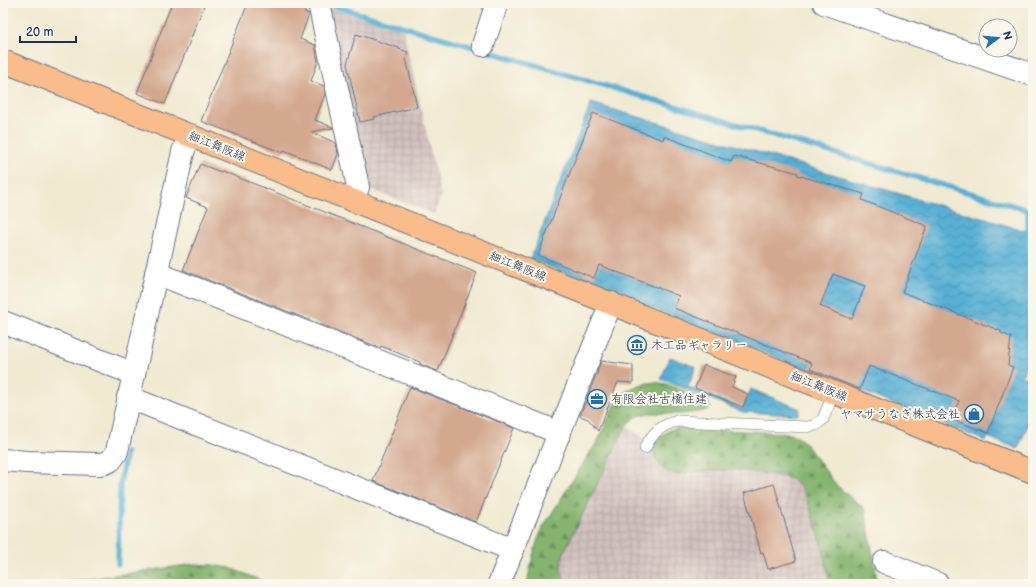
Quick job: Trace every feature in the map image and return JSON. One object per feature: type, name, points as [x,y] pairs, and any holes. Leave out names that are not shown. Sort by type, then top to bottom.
[{"type":"main road","name":"細江舞阪線","points":[[3,61],[1033,472]]},
{"type":"street","points":[[319,3],[358,187],[353,200]]},
{"type":"street","points":[[483,46],[497,3]]},
{"type":"street","points":[[824,3],[1033,75]]},
{"type":"street","points":[[3,460],[91,464],[107,463],[113,459],[117,452],[183,152],[190,135]]},
{"type":"street","points":[[156,273],[560,432]]},
{"type":"street","points":[[499,584],[611,303]]},
{"type":"street","points":[[3,322],[134,374]]},
{"type":"street","points":[[128,397],[513,550]]},
{"type":"street","points":[[884,562],[938,584]]},
{"type":"lane","points":[[645,448],[650,438],[657,430],[667,424],[677,421],[807,427],[816,425],[823,419],[834,392]]},
{"type":"shaded area","points":[[328,8],[403,29],[441,196],[434,214],[367,188]]},
{"type":"shaded area","points":[[626,426],[654,445],[655,458],[676,474],[706,470],[728,470],[747,471],[791,479],[800,486],[806,496],[821,542],[830,584],[566,584],[562,578],[561,565],[563,554]]},
{"type":"green space","points":[[655,382],[666,384],[705,400],[709,403],[710,407],[708,410],[688,413],[643,414],[632,420],[626,426],[563,554],[561,569],[566,584],[527,584],[531,562],[543,527],[598,440],[617,401],[622,394],[630,389]]},
{"type":"green space","points":[[678,428],[787,433],[797,436],[805,443],[837,486],[865,509],[878,584],[830,584],[821,542],[806,496],[800,486],[791,479],[747,471],[728,470],[676,474],[664,470],[655,458],[654,445],[662,435],[670,430]]},
{"type":"green space","points":[[194,564],[230,568],[270,584],[53,584]]},
{"type":"water","points":[[591,103],[1026,231],[1026,365],[1022,376],[1033,380],[1033,412],[1018,449],[988,437],[986,441],[530,259]]},
{"type":"water","points":[[670,357],[696,367],[688,387],[743,409],[751,389],[800,409],[798,415],[742,412],[661,379]]},
{"type":"building","points":[[172,3],[205,3],[165,104],[137,93]]},
{"type":"building","points":[[248,3],[307,3],[304,12],[309,15],[300,39],[315,45],[318,61],[311,81],[324,86],[325,94],[315,120],[333,128],[311,132],[336,143],[338,154],[332,170],[284,150],[283,153],[201,121]]},
{"type":"building","points":[[356,34],[408,52],[406,58],[417,107],[374,117],[375,119],[360,122],[347,64]]},
{"type":"building","points":[[593,113],[663,140],[664,136],[731,162],[734,156],[798,173],[797,175],[864,194],[862,200],[927,226],[902,292],[1001,331],[1001,333],[1011,337],[1008,365],[1013,367],[988,433],[951,419],[959,401],[869,366],[860,389],[810,369],[812,363],[674,308],[679,296],[599,265],[594,278],[538,255]],"holes":[[[833,274],[865,286],[852,319],[820,306]]]},
{"type":"building","points":[[200,164],[221,172],[222,171],[477,273],[438,371],[381,346],[380,348],[183,270],[208,207],[186,198]]},
{"type":"building","points":[[601,361],[633,365],[633,383],[618,382],[598,431],[588,419],[580,416],[597,375]]},
{"type":"building","points":[[704,365],[736,377],[732,387],[748,394],[743,407],[695,388]]},
{"type":"building","points":[[410,387],[514,428],[476,522],[373,481]]},
{"type":"building","points":[[774,484],[796,561],[768,569],[763,552],[761,553],[744,493]]},
{"type":"waterway","points":[[327,3],[1028,210],[1029,363],[1033,364]]},
{"type":"waterway","points":[[118,564],[120,483],[126,453]]},
{"type":"place","name":"木工品ギャラリー","points":[[637,345]]},
{"type":"place","name":"有限会社古橋住建","points":[[597,399]]},
{"type":"place","name":"ヤマサうなぎ株式会社","points":[[974,414]]}]
